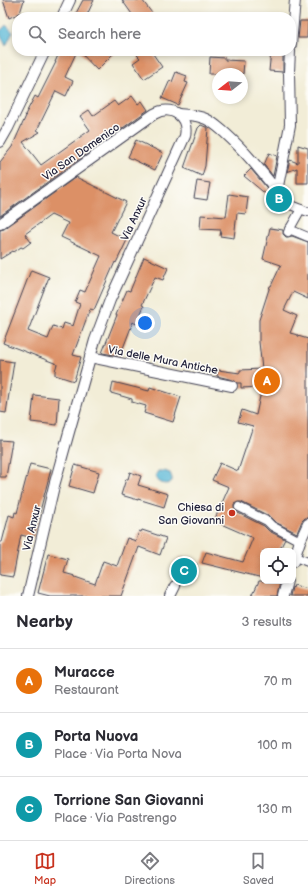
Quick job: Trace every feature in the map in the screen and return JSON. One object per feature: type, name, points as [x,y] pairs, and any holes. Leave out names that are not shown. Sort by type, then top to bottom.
[{"type":"street","points":[[64,12],[70,0]]},
{"type":"street","points":[[294,12],[295,0]]},
{"type":"street","points":[[0,142],[43,56]]},
{"type":"street","points":[[283,200],[290,125],[290,56]]},
{"type":"street","name":"Via San Domenico","points":[[0,224],[154,114],[166,110],[178,114]]},
{"type":"street","points":[[178,114],[204,118],[215,124],[231,138],[252,161],[283,200],[304,211],[288,231],[308,237]]},
{"type":"street","name":"Via Anxur","points":[[28,596],[56,478],[101,323],[110,300],[185,136],[185,125],[178,114]]},
{"type":"street","name":"Via delle Mura Antiche","points":[[90,357],[232,386]]},
{"type":"street","points":[[239,507],[267,521],[272,526],[300,541]]},
{"type":"street","points":[[296,553],[308,524]]},
{"type":"street","points":[[296,559],[308,562]]},
{"type":"street","points":[[282,596],[286,584]]},
{"type":"street","points":[[170,596],[175,586]]},
{"type":"water","points":[[6,25],[12,31],[6,46],[0,34],[0,31]]},
{"type":"water","points":[[158,471],[170,473],[172,481],[167,484],[160,482],[155,476]]},
{"type":"building","points":[[3,0],[24,0],[20,12],[12,12],[12,17],[9,18]]},
{"type":"building","points":[[83,0],[94,0],[88,12],[77,12]]},
{"type":"building","points":[[122,0],[142,0],[151,12],[130,12]]},
{"type":"building","points":[[300,21],[308,21],[307,38],[298,38]]},
{"type":"building","points":[[58,56],[75,56],[65,77],[73,81],[66,96],[56,91],[37,130],[40,132],[23,142],[41,165],[90,130],[80,116],[89,110],[93,116],[114,101],[118,106],[132,96],[138,104],[142,101],[148,110],[0,216],[0,162],[12,147],[26,116],[25,115],[35,96],[38,98]]},
{"type":"building","points":[[84,56],[111,56],[97,70]]},
{"type":"building","points":[[138,56],[154,56],[162,67],[144,79],[133,63],[140,58]]},
{"type":"building","points":[[270,56],[283,56],[283,72],[269,71]]},
{"type":"building","points":[[210,57],[225,58],[225,60],[244,61],[243,68],[212,68],[212,74],[209,74]]},
{"type":"building","points":[[176,72],[187,76],[185,82],[188,83],[178,105],[162,98],[170,80],[172,82]]},
{"type":"building","points":[[201,125],[208,128],[205,166],[202,176],[184,168],[198,128]]},
{"type":"building","points":[[136,140],[163,153],[155,170],[128,157]]},
{"type":"building","points":[[298,145],[308,148],[308,183],[297,183],[297,168],[287,172],[290,160],[298,163]]},
{"type":"building","points":[[269,153],[277,156],[273,176],[264,165]]},
{"type":"building","points":[[251,169],[271,193],[268,196],[244,176]]},
{"type":"building","points":[[76,177],[126,202],[111,232],[127,240],[116,263],[115,262],[94,310],[90,309],[73,355],[81,357],[74,381],[55,375],[57,364],[3,343],[31,270],[49,277],[28,331],[48,339],[53,326],[62,329],[64,323],[73,326],[80,304],[75,302],[80,290],[85,292],[101,256],[61,237],[68,223],[51,215],[25,234],[31,242],[23,248],[21,247],[0,259],[0,230],[4,229]]},
{"type":"building","points":[[197,181],[210,183],[207,200],[194,198]]},
{"type":"building","points":[[229,194],[248,197],[246,214],[237,213],[234,238],[220,236],[221,230],[200,229],[201,215],[226,217]]},
{"type":"building","points":[[270,228],[283,230],[283,234],[286,237],[292,236],[308,242],[308,299],[293,292],[284,310],[297,316],[290,333],[308,339],[308,518],[305,518],[302,521],[297,533],[275,522],[269,516],[241,502],[234,504],[236,512],[264,526],[269,531],[285,539],[280,548],[260,548],[260,577],[202,563],[206,552],[243,562],[253,538],[214,521],[229,487],[212,480],[220,463],[238,471],[253,426],[238,422],[242,410],[256,415],[262,387],[241,388],[241,383],[217,376],[218,370],[240,373],[240,370],[262,369],[259,342],[259,320],[270,286],[281,265],[263,259]]},
{"type":"building","points":[[144,257],[168,268],[163,280],[155,277],[142,305],[144,306],[136,324],[133,322],[120,356],[102,353],[116,315],[127,290],[130,291]]},
{"type":"building","points":[[0,360],[14,362],[6,413],[0,412]]},
{"type":"building","points":[[113,382],[149,391],[150,387],[181,397],[173,422],[144,413],[146,406],[132,402],[132,399],[111,393]]},
{"type":"building","points":[[34,395],[59,398],[57,425],[31,422]]},
{"type":"building","points":[[0,440],[12,441],[6,477],[0,477]]},
{"type":"building","points":[[30,464],[51,469],[33,538],[21,535],[13,577],[0,575],[0,542],[2,542],[9,515],[14,517],[15,512],[17,513]]},
{"type":"building","points":[[75,465],[99,472],[93,493],[69,486]]},
{"type":"building","points":[[130,472],[141,476],[138,485],[168,494],[164,507],[121,495]]},
{"type":"building","points":[[142,530],[166,538],[160,555],[139,547],[121,596],[50,596],[38,593],[48,554],[68,559],[64,573],[95,584],[103,561],[117,566],[127,538],[136,541],[139,531],[141,532]]},
{"type":"building","points":[[180,557],[197,564],[189,582],[172,574]]},
{"type":"building","points":[[259,581],[260,584],[280,584],[277,596],[252,596]]},
{"type":"building","points":[[294,585],[308,589],[308,596],[290,596]]},
{"type":"place","name":"Porta Nuova","points":[[279,199]]},
{"type":"place","name":"Muracce","points":[[267,381]]},
{"type":"place","name":"Chiesa di San Giovanni","points":[[232,513]]},
{"type":"place","name":"Torrione San Giovanni","points":[[184,571]]}]
